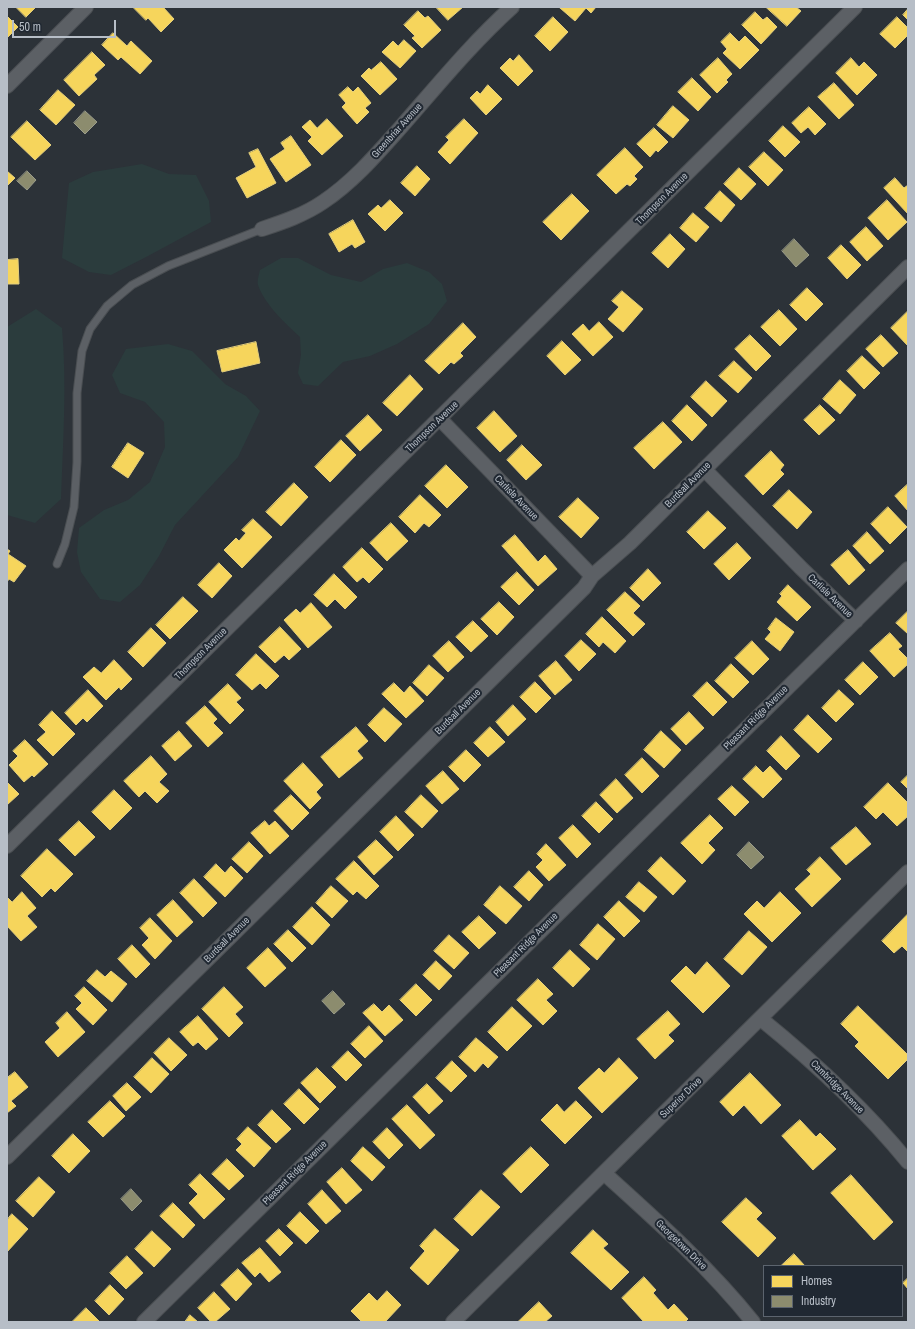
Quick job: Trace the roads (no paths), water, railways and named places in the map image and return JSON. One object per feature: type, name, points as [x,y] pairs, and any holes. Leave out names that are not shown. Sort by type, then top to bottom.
[{"type":"street","points":[[7,86],[86,7]]},
{"type":"street","name":"Greenbriar Avenue","points":[[262,229],[295,218],[323,202],[351,180],[372,159],[476,42],[512,7]]},
{"type":"street","name":"Thompson Avenue","points":[[7,846],[856,7]]},
{"type":"street","name":"Burdsall Avenue","points":[[7,1157],[584,588],[592,576],[630,544],[908,267]]},
{"type":"street","name":"Carlisle Avenue","points":[[440,419],[592,576]]},
{"type":"street","name":"Carlisle Avenue","points":[[704,469],[801,568],[856,621]]},
{"type":"street","name":"Pleasant Ridge Avenue","points":[[144,1322],[908,569]]},
{"type":"street","name":"Superior Drive","points":[[452,1322],[761,1019],[785,993],[908,872]]},
{"type":"street","name":"Cambridge Avenue","points":[[761,1019],[793,1045],[835,1083],[896,1147],[908,1162]]},
{"type":"street","name":"Georgetown Drive","points":[[604,1173],[674,1237],[753,1322]]},
{"type":"lane","points":[[57,564],[65,544],[74,507],[77,462],[77,394],[82,351],[90,329],[107,306],[132,285],[168,266],[262,229]]}]
